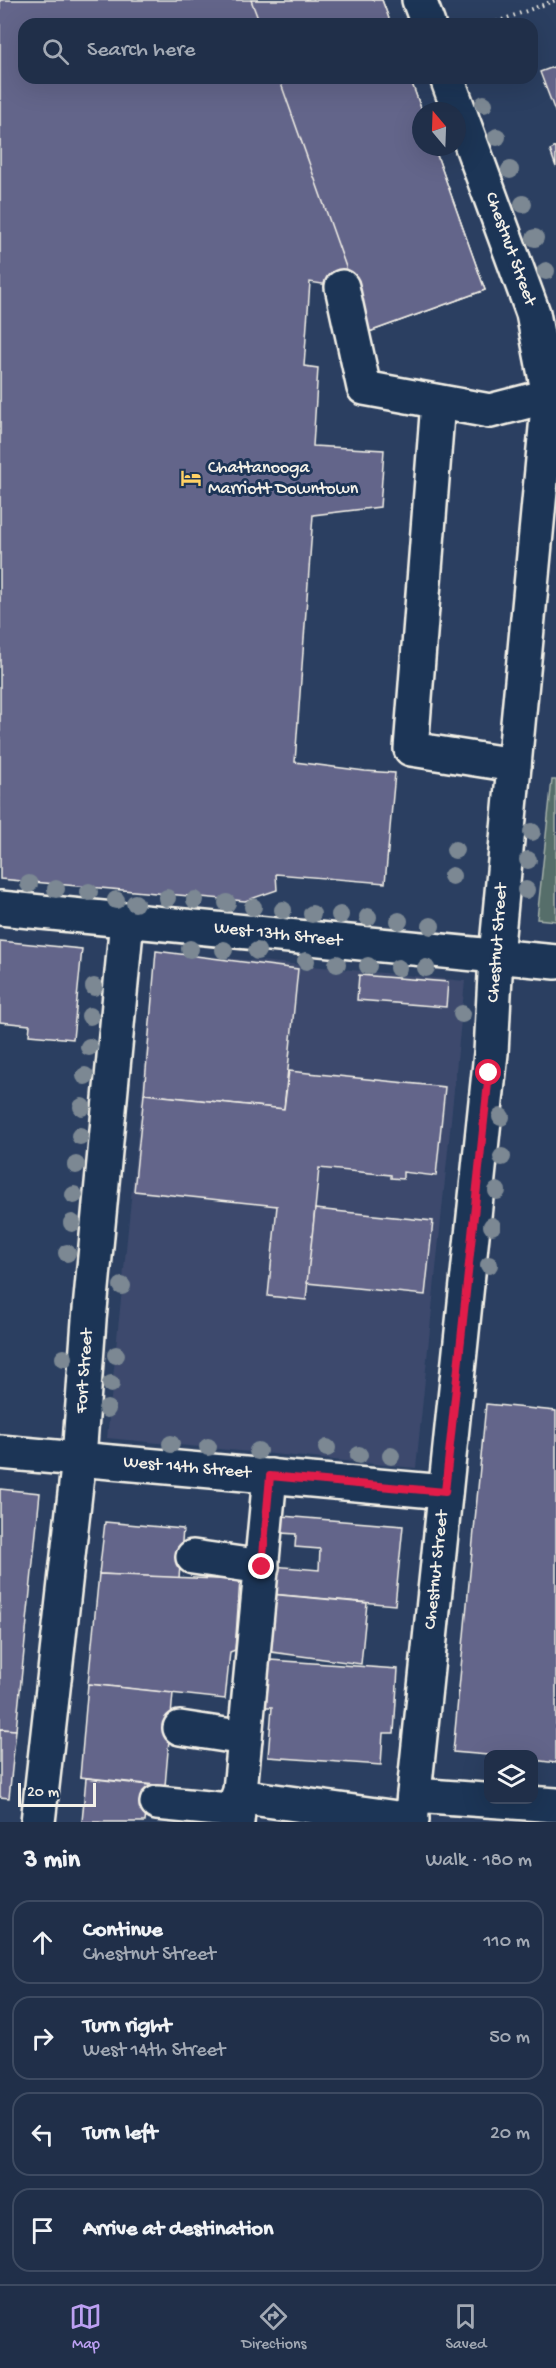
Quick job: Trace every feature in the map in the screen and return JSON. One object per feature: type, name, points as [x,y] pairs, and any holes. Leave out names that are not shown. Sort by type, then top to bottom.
[{"type":"street","points":[[419,0],[426,18]]},
{"type":"street","name":"Chestnut Street","points":[[412,1812],[491,1053],[496,956],[553,395],[533,313],[449,84]]},
{"type":"street","points":[[342,287],[364,388],[490,411],[553,395]]},
{"type":"street","points":[[438,402],[411,749],[514,765]]},
{"type":"street","name":"West 13th Street","points":[[0,908],[556,962]]},
{"type":"street","name":"Fort Street","points":[[39,1822],[79,1458],[89,1320],[127,920]]},
{"type":"street","name":"West 14th Street","points":[[0,1452],[445,1492]]},
{"type":"street","points":[[238,1810],[270,1476]]},
{"type":"street","points":[[193,1557],[262,1567]]},
{"type":"street","points":[[180,1728],[245,1738]]},
{"type":"street","points":[[157,1803],[238,1810],[412,1812],[556,1805]]},
{"type":"path","points":[[507,18],[556,0]]},
{"type":"shaded area","points":[[156,951],[465,981],[416,1468],[107,1438]]},
{"type":"green space","points":[[552,780],[556,780],[556,921],[537,919]]},
{"type":"building","name":"Chattanooga Marriott Downtown","points":[[0,0],[382,0],[389,18],[18,18],[18,84],[412,84],[419,102],[412,102],[412,156],[437,156],[485,290],[369,332],[354,289],[310,282],[304,366],[318,368],[313,446],[384,450],[380,507],[313,515],[295,762],[395,773],[385,883],[276,874],[277,890],[245,901],[0,879]]},
{"type":"building","points":[[251,0],[382,0],[389,18],[258,18]]},
{"type":"building","points":[[556,66],[556,114],[540,72]]},
{"type":"building","points":[[281,84],[412,84],[419,102],[412,102],[412,156],[437,156],[485,290],[369,332]]},
{"type":"building","points":[[556,147],[556,167],[550,150]]},
{"type":"building","points":[[0,941],[82,949],[73,1039],[29,1035],[30,1025],[0,1022]]},
{"type":"building","points":[[156,951],[298,969],[284,1109],[144,1094]]},
{"type":"building","points":[[359,975],[448,982],[446,1007],[357,1000]]},
{"type":"building","points":[[289,1071],[445,1087],[436,1176],[403,1172],[403,1179],[391,1178],[391,1175],[319,1168],[306,1300],[268,1296],[277,1206],[134,1191],[144,1094],[284,1109]]},
{"type":"building","points":[[315,1209],[433,1221],[425,1295],[307,1283]]},
{"type":"building","points":[[486,1404],[556,1411],[556,1763],[538,1761],[538,1750],[484,1750],[484,1755],[453,1752]]},
{"type":"building","points":[[0,1489],[40,1493],[16,1730],[0,1729]]},
{"type":"building","points":[[282,1516],[403,1526],[395,1605],[271,1594],[273,1566],[319,1570],[320,1549],[295,1547],[296,1534],[281,1533]]},
{"type":"building","points":[[105,1522],[183,1529],[179,1578],[99,1574]]},
{"type":"building","points":[[99,1574],[240,1580],[235,1650],[230,1652],[225,1699],[88,1684]]},
{"type":"building","points":[[269,1594],[367,1603],[361,1664],[264,1651]]},
{"type":"building","points":[[270,1660],[398,1669],[394,1733],[383,1733],[381,1765],[268,1757],[272,1707],[266,1707]]},
{"type":"building","points":[[88,1684],[173,1693],[165,1786],[80,1777]]},
{"type":"building","points":[[0,1729],[16,1730],[9,1798],[0,1797]]},
{"type":"building","points":[[86,1778],[149,1785],[145,1822],[82,1822]]},
{"type":"place","name":"Chattanooga Marriott Downtown","points":[[191,478]]},
{"type":"route","points":[[262,1567],[270,1476],[445,1492],[489,1073]]}]
